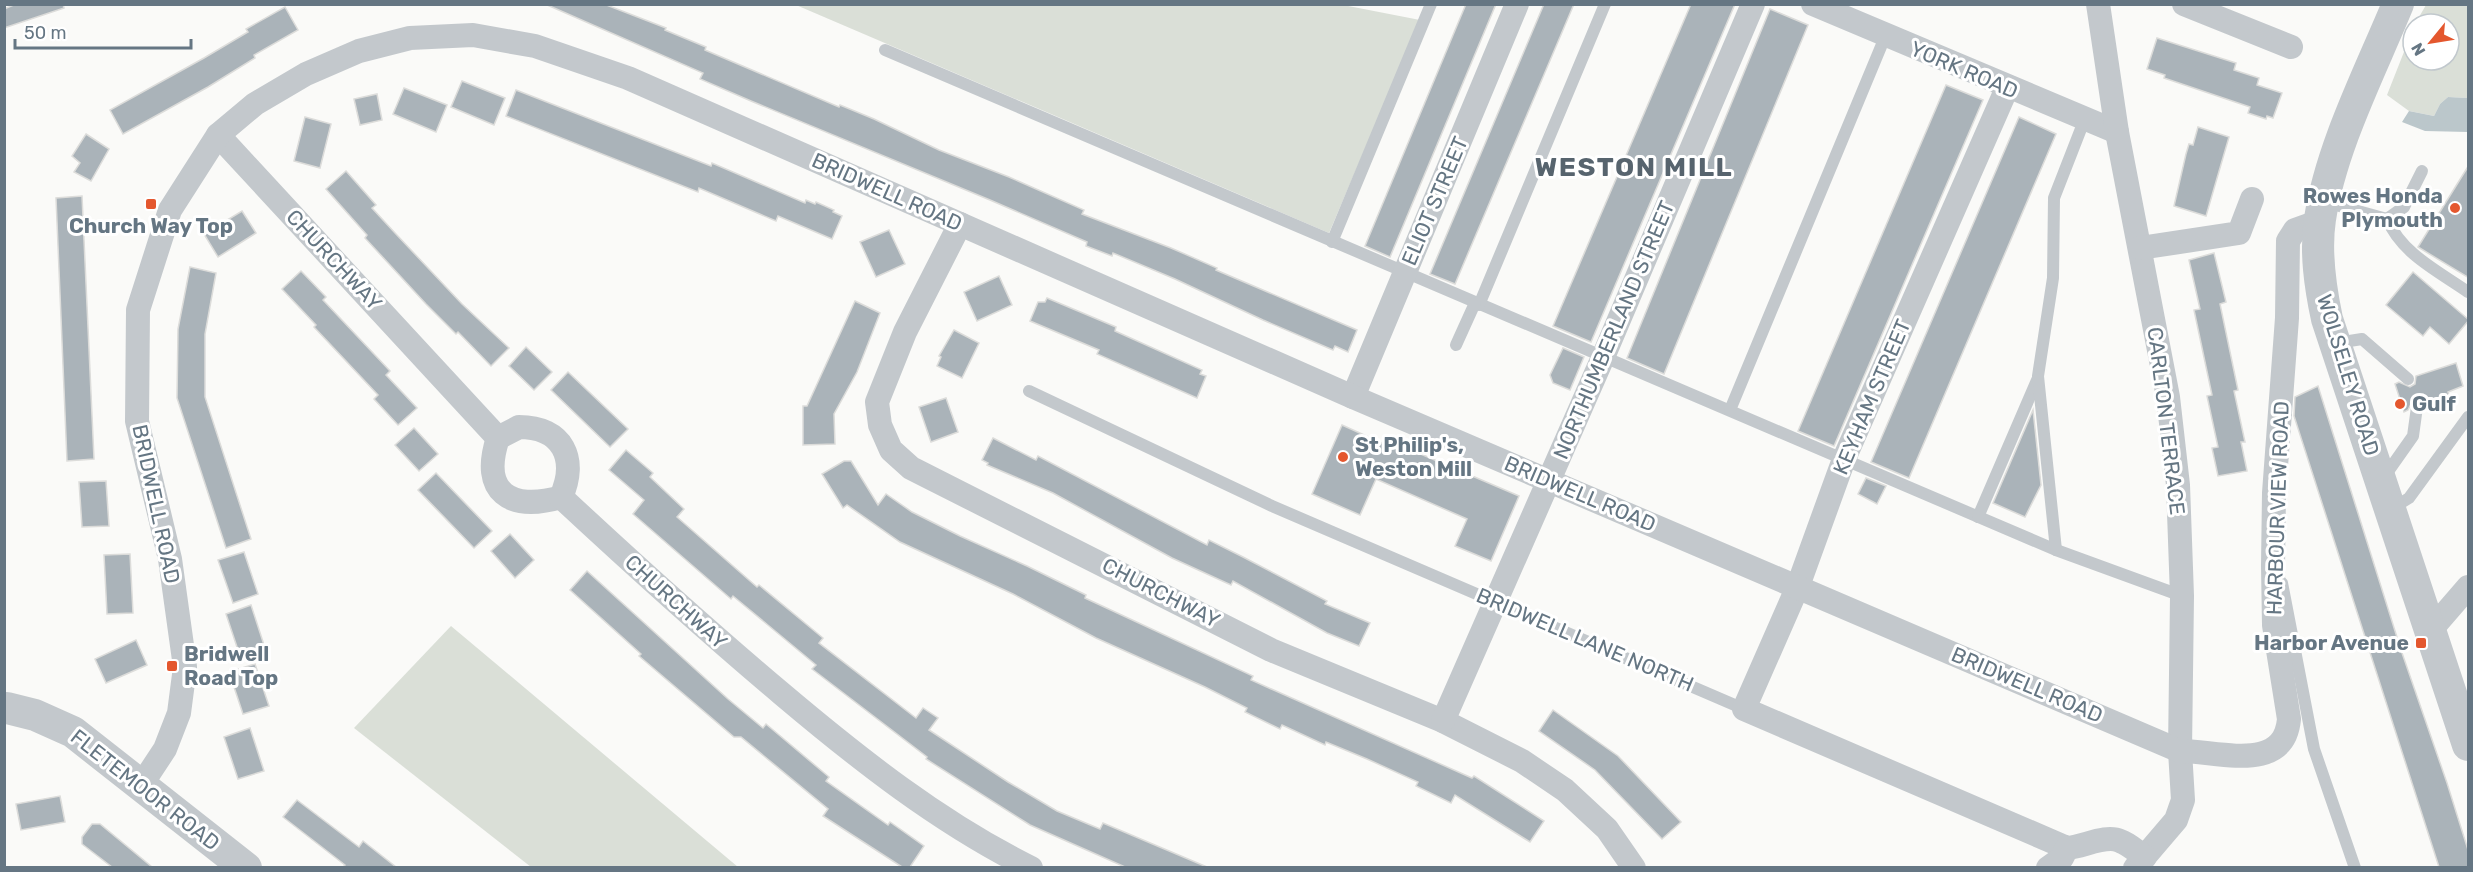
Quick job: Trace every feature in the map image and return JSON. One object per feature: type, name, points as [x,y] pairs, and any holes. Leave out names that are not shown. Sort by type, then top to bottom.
[{"type":"street","name":"ELIOT STREET","points":[[1353,397],[1516,4]]},
{"type":"street","name":"NORTHUMBERLAND STREET","points":[[1443,721],[1604,356],[1753,4]]},
{"type":"street","name":"YORK ROAD","points":[[1813,4],[2084,121],[2117,132]]},
{"type":"street","name":"CARLTON TERRACE","points":[[2098,4],[2117,132],[2168,397],[2178,485],[2182,596],[2180,751],[2183,800],[2176,820],[2140,862]]},
{"type":"street","points":[[2184,4],[2291,47]]},
{"type":"street","name":"WOLSELEY ROAD","points":[[2398,4],[2347,128],[2322,211],[2320,288],[2430,632],[2468,739]]},
{"type":"street","name":"BRIDWELL ROAD","points":[[142,784],[165,748],[179,713],[185,667],[170,559],[137,421],[138,310],[170,210],[218,135],[255,104],[306,74],[359,51],[410,38],[473,35],[535,46],[628,78],[1353,397],[2180,751]]},
{"type":"street","name":"KEYHAM STREET","points":[[1744,709],[1798,586],[1844,459],[2007,88]]},
{"type":"street","name":"CHURCHWAY","points":[[218,135],[498,438]]},
{"type":"street","points":[[2140,248],[2239,232],[2252,199]]},
{"type":"street","name":"HARBOUR VIEW ROAD","points":[[2180,751],[2255,756],[2268,754],[2287,734],[2289,719],[2274,625],[2273,566],[2274,493],[2287,318],[2288,241],[2295,230],[2322,211]]},
{"type":"street","name":"CHURCHWAY","points":[[960,224],[905,332],[877,402],[880,425],[891,450],[911,468],[1271,650],[1443,721],[1522,761],[1565,790],[1607,829],[1634,867]]},
{"type":"street","points":[[519,427],[537,427],[555,436],[565,454],[568,480],[561,497],[540,503],[516,502],[500,490],[492,472],[493,453],[498,438],[519,427]]},
{"type":"street","name":"CHURCHWAY","points":[[561,497],[704,629],[840,743],[930,808],[1031,867]]},
{"type":"street","points":[[2430,632],[2469,587]]},
{"type":"street","name":"FLETEMOOR ROAD","points":[[5,707],[34,714],[73,732],[246,867]]},
{"type":"street","name":"BRIDWELL LANE NORTH","points":[[1744,709],[2067,848]]},
{"type":"street","points":[[2048,867],[2062,858],[2067,848],[2080,847],[2111,838],[2120,840],[2140,862]]},
{"type":"lane","points":[[1332,242],[1431,4]]},
{"type":"lane","points":[[1456,345],[1477,304],[1605,4]]},
{"type":"lane","points":[[1730,410],[1885,37]]},
{"type":"lane","points":[[885,50],[2056,550],[2182,596]]},
{"type":"lane","points":[[1978,517],[2038,376],[2053,278],[2054,198],[2084,121]]},
{"type":"lane","points":[[2322,211],[2387,219],[2404,207],[2422,171]]},
{"type":"lane","points":[[2387,219],[2394,236],[2416,257],[2469,292]]},
{"type":"lane","points":[[2336,343],[2362,339],[2408,379]]},
{"type":"lane","points":[[2038,376],[2056,550]]},
{"type":"lane","name":"BRIDWELL LANE NORTH","points":[[1029,391],[1272,506],[1744,709]]},
{"type":"lane","points":[[2417,407],[2413,436],[2386,496],[2409,498],[2469,417]]},
{"type":"lane","points":[[2273,566],[2281,578],[2314,749],[2355,867]]},
{"type":"shaded area","points":[[1338,4],[1420,20],[1329,233],[796,5]]},
{"type":"shaded area","points":[[2426,5],[2468,5],[2468,98],[2448,97],[2440,104],[2434,116],[2409,111],[2387,95],[2401,59],[2401,72],[2461,72],[2461,12],[2422,12]]},
{"type":"shaded area","points":[[2448,97],[2468,98],[2468,132],[2425,131],[2402,122],[2409,111],[2434,116],[2440,104]]},
{"type":"shaded area","points":[[451,626],[738,867],[531,867],[354,728]]},
{"type":"building","points":[[16,4],[63,4],[64,8],[4,28],[4,9]]},
{"type":"building","points":[[545,4],[604,4],[666,28],[665,30],[706,47],[705,50],[839,107],[840,105],[874,119],[939,150],[1009,177],[1084,210],[1082,214],[1171,248],[1217,268],[1216,270],[1357,330],[1348,352],[1335,346],[1333,350],[1175,279],[1113,253],[1112,256],[1086,246],[1087,242],[990,200],[700,79],[703,73]]},
{"type":"building","points":[[1466,4],[1496,4],[1390,257],[1365,246]]},
{"type":"building","points":[[1544,4],[1574,4],[1455,284],[1430,274]]},
{"type":"building","points":[[1691,4],[1735,4],[1591,342],[1553,326]]},
{"type":"building","points":[[285,7],[298,30],[254,55],[255,58],[208,87],[123,134],[110,110],[204,58],[248,32],[246,29]]},
{"type":"building","points":[[1770,9],[1808,25],[1664,374],[1627,358]]},
{"type":"building","points":[[2157,38],[2236,63],[2234,70],[2259,78],[2257,85],[2282,93],[2273,118],[2267,116],[2266,119],[2248,113],[2250,107],[2164,78],[2165,75],[2147,69]]},
{"type":"building","points":[[462,81],[505,98],[494,125],[451,107]]},
{"type":"building","points":[[1946,85],[1983,100],[1834,446],[1798,431]]},
{"type":"building","points":[[404,88],[447,105],[436,132],[393,114]]},
{"type":"building","points":[[516,90],[711,166],[712,163],[805,203],[806,200],[815,204],[816,202],[842,216],[832,239],[778,216],[776,221],[699,188],[698,192],[506,116]]},
{"type":"building","points":[[377,94],[382,120],[360,125],[354,99]]},
{"type":"building","points":[[305,117],[331,124],[320,168],[294,161]]},
{"type":"building","points":[[2019,117],[2056,134],[1909,478],[1871,462]]},
{"type":"building","points":[[2198,127],[2229,137],[2206,216],[2174,206],[2189,144],[2193,145]]},
{"type":"building","points":[[86,134],[109,149],[91,181],[74,172],[80,163],[72,156]]},
{"type":"building","name":"Rowes Honda Plymouth","points":[[2469,165],[2469,278],[2418,247]]},
{"type":"building","points":[[346,171],[376,205],[372,208],[395,233],[462,304],[509,348],[491,366],[458,332],[456,334],[426,304],[365,238],[367,235],[326,189]]},
{"type":"building","points":[[82,196],[94,459],[67,461],[56,198]]},
{"type":"building","points":[[242,211],[256,233],[218,257],[204,234]]},
{"type":"building","points":[[889,230],[905,264],[876,277],[860,242]]},
{"type":"building","points":[[2214,253],[2226,302],[2220,304],[2238,390],[2234,391],[2245,442],[2241,442],[2247,471],[2218,476],[2212,448],[2218,447],[2207,396],[2212,395],[2194,310],[2200,309],[2189,260]]},
{"type":"building","points":[[190,267],[216,273],[205,334],[205,397],[251,539],[226,548],[177,398],[178,329]]},
{"type":"building","points":[[301,271],[326,297],[323,300],[390,371],[386,375],[417,408],[398,425],[374,399],[378,395],[282,289]]},
{"type":"building","points":[[2413,272],[2469,320],[2449,344],[2430,327],[2423,336],[2386,305]]},
{"type":"building","points":[[999,276],[1012,305],[977,321],[964,292]]},
{"type":"building","points":[[1047,298],[1116,327],[1115,331],[1202,370],[1200,374],[1206,376],[1197,398],[1097,354],[1099,350],[1030,321],[1038,302],[1045,302]]},
{"type":"building","points":[[855,301],[880,313],[857,372],[834,414],[835,444],[803,445],[803,406],[807,406]]},
{"type":"building","points":[[954,330],[979,343],[962,378],[937,366],[941,357],[939,356]]},
{"type":"building","points":[[526,347],[552,372],[534,390],[509,366]]},
{"type":"building","points":[[1563,348],[1584,357],[1570,390],[1553,383],[1550,375]]},
{"type":"building","points":[[2456,363],[2463,386],[2448,392],[2449,396],[2425,404],[2422,400],[2413,400],[2408,410],[2404,412],[2395,384],[2399,382],[2410,387],[2415,384],[2416,376]]},
{"type":"building","points":[[568,372],[628,429],[610,447],[551,390]]},
{"type":"building","points":[[2318,386],[2401,650],[2469,853],[2469,867],[2439,867],[2294,416],[2295,397]]},
{"type":"building","points":[[946,398],[958,432],[931,442],[919,407]]},
{"type":"building","points":[[2033,410],[2041,485],[2025,517],[1993,503]]},
{"type":"building","points":[[1342,425],[1393,448],[1395,443],[1519,496],[1491,561],[1455,546],[1467,519],[1376,479],[1360,515],[1312,494]]},
{"type":"building","points":[[414,428],[438,454],[419,471],[395,445]]},
{"type":"building","points":[[993,438],[1036,460],[1038,456],[1207,545],[1209,540],[1327,601],[1325,604],[1370,623],[1359,646],[1327,633],[1233,581],[1231,585],[1172,558],[1053,493],[987,465],[988,463],[982,460]]},
{"type":"building","points":[[626,450],[653,473],[650,477],[684,509],[677,517],[757,587],[759,585],[823,638],[819,643],[916,718],[923,708],[938,718],[929,730],[1057,811],[1100,829],[1103,823],[1207,867],[1125,867],[1030,825],[926,759],[927,757],[812,669],[816,665],[733,596],[731,599],[633,514],[644,500],[609,470]]},
{"type":"building","points":[[844,461],[851,461],[878,505],[886,494],[912,512],[1086,595],[1085,598],[1253,676],[1251,680],[1472,778],[1474,776],[1544,821],[1530,842],[1455,795],[1451,803],[1416,786],[1418,782],[1367,759],[1326,742],[1325,745],[1282,725],[1280,729],[1245,712],[1247,708],[1205,687],[1096,638],[1013,594],[900,542],[847,505],[843,508],[822,474]]},
{"type":"building","points":[[436,473],[492,531],[474,548],[418,490]]},
{"type":"building","points":[[1866,478],[1886,486],[1877,504],[1858,494]]},
{"type":"building","points":[[106,481],[109,526],[82,527],[79,482]]},
{"type":"building","points":[[510,534],[534,560],[515,578],[491,551]]},
{"type":"building","points":[[244,552],[258,594],[233,603],[218,560]]},
{"type":"building","points":[[130,554],[133,613],[107,614],[104,555]]},
{"type":"building","points":[[587,571],[728,699],[763,728],[766,724],[829,777],[826,781],[888,825],[890,822],[924,846],[910,867],[902,867],[823,816],[828,809],[741,737],[734,737],[639,656],[641,654],[570,590]]},
{"type":"building","points":[[251,605],[265,648],[240,656],[226,614]]},
{"type":"building","points":[[136,640],[147,665],[106,683],[95,659]]},
{"type":"building","points":[[255,664],[269,706],[243,714],[229,672]]},
{"type":"building","points":[[1553,710],[1618,756],[1681,822],[1662,839],[1595,770],[1539,731]]},
{"type":"building","points":[[250,728],[264,771],[238,779],[224,737]]},
{"type":"building","points":[[60,796],[65,822],[21,830],[16,804]]},
{"type":"building","points":[[297,800],[359,847],[363,841],[396,867],[343,867],[345,865],[283,817]]},
{"type":"building","points":[[92,824],[100,824],[152,867],[112,867],[82,844],[82,837]]},
{"type":"place","name":"Church Way Top","points":[[151,204]]},
{"type":"place","name":"Rowes Honda Plymouth","points":[[2455,208]]},
{"type":"place","name":"Gulf","points":[[2400,404]]},
{"type":"place","name":"St Philip's, Weston Mill","points":[[1343,457]]},
{"type":"place","name":"Harbor Avenue","points":[[2421,643]]},
{"type":"place","name":"Bridwell Road Top","points":[[172,666]]},
{"type":"district","name":"WESTON MILL","points":[[1634,167]]}]
